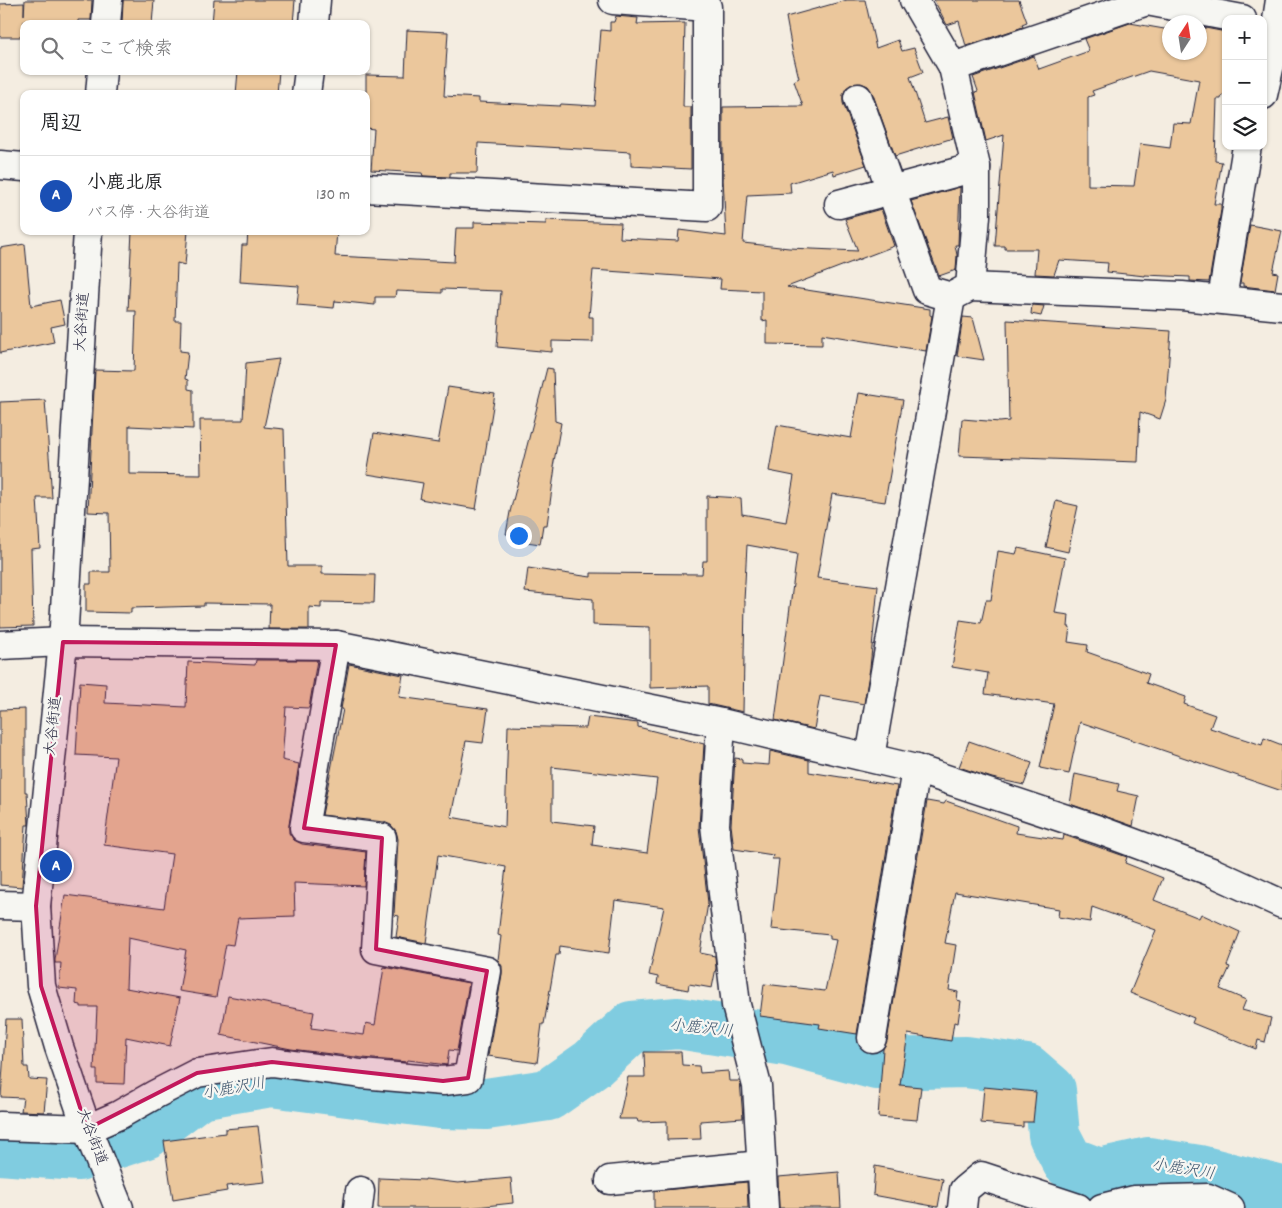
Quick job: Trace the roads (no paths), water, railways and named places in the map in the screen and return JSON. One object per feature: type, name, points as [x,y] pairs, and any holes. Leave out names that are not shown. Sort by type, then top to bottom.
[{"type":"street","points":[[106,20],[108,0]]},
{"type":"street","points":[[314,20],[316,0]]},
{"type":"street","points":[[370,188],[707,207],[707,7],[613,0]]},
{"type":"street","points":[[870,757],[976,216],[976,167],[953,67],[914,0]]},
{"type":"street","points":[[953,67],[1148,1],[1222,15]]},
{"type":"street","points":[[1267,85],[1276,61],[1273,16]]},
{"type":"street","points":[[100,90],[102,75]]},
{"type":"street","points":[[307,90],[308,75]]},
{"type":"street","points":[[858,98],[927,290],[1222,299],[1282,306]]},
{"type":"street","points":[[1222,299],[1246,150]]},
{"type":"street","points":[[0,165],[20,168]]},
{"type":"street","points":[[840,204],[976,167]]},
{"type":"street","name":"大谷街道","points":[[88,235],[63,642],[36,906],[41,986],[59,1047],[87,1129],[119,1208]]},
{"type":"street","points":[[0,646],[63,642],[336,644],[721,723],[916,769],[1100,830],[1212,872],[1282,904]]},
{"type":"street","points":[[0,1126],[87,1129],[119,1115],[197,1073],[272,1062],[361,1074],[443,1081],[468,1078],[487,971],[376,949],[382,838],[304,828],[336,644]]},
{"type":"street","points":[[721,723],[715,825],[736,1005],[757,1086],[764,1208]]},
{"type":"street","points":[[872,1038],[916,769]]},
{"type":"street","points":[[0,905],[36,906]]},
{"type":"street","points":[[610,1180],[761,1165]]},
{"type":"street","points":[[962,1208],[964,1190],[981,1176],[1078,1208]]},
{"type":"street","points":[[1102,1208],[1208,1198],[1230,1208]]},
{"type":"waterway","name":"小鹿沢川","points":[[0,1149],[78,1155],[146,1133],[199,1093],[271,1081],[440,1103],[486,1104],[548,1095],[592,1064],[632,1027],[678,1023],[786,1040],[876,1064],[966,1062],[1027,1070],[1050,1090],[1054,1135],[1068,1162],[1099,1174],[1148,1163],[1199,1171],[1282,1192]]},
{"type":"place","name":"小鹿北原","points":[[56,866]]}]
